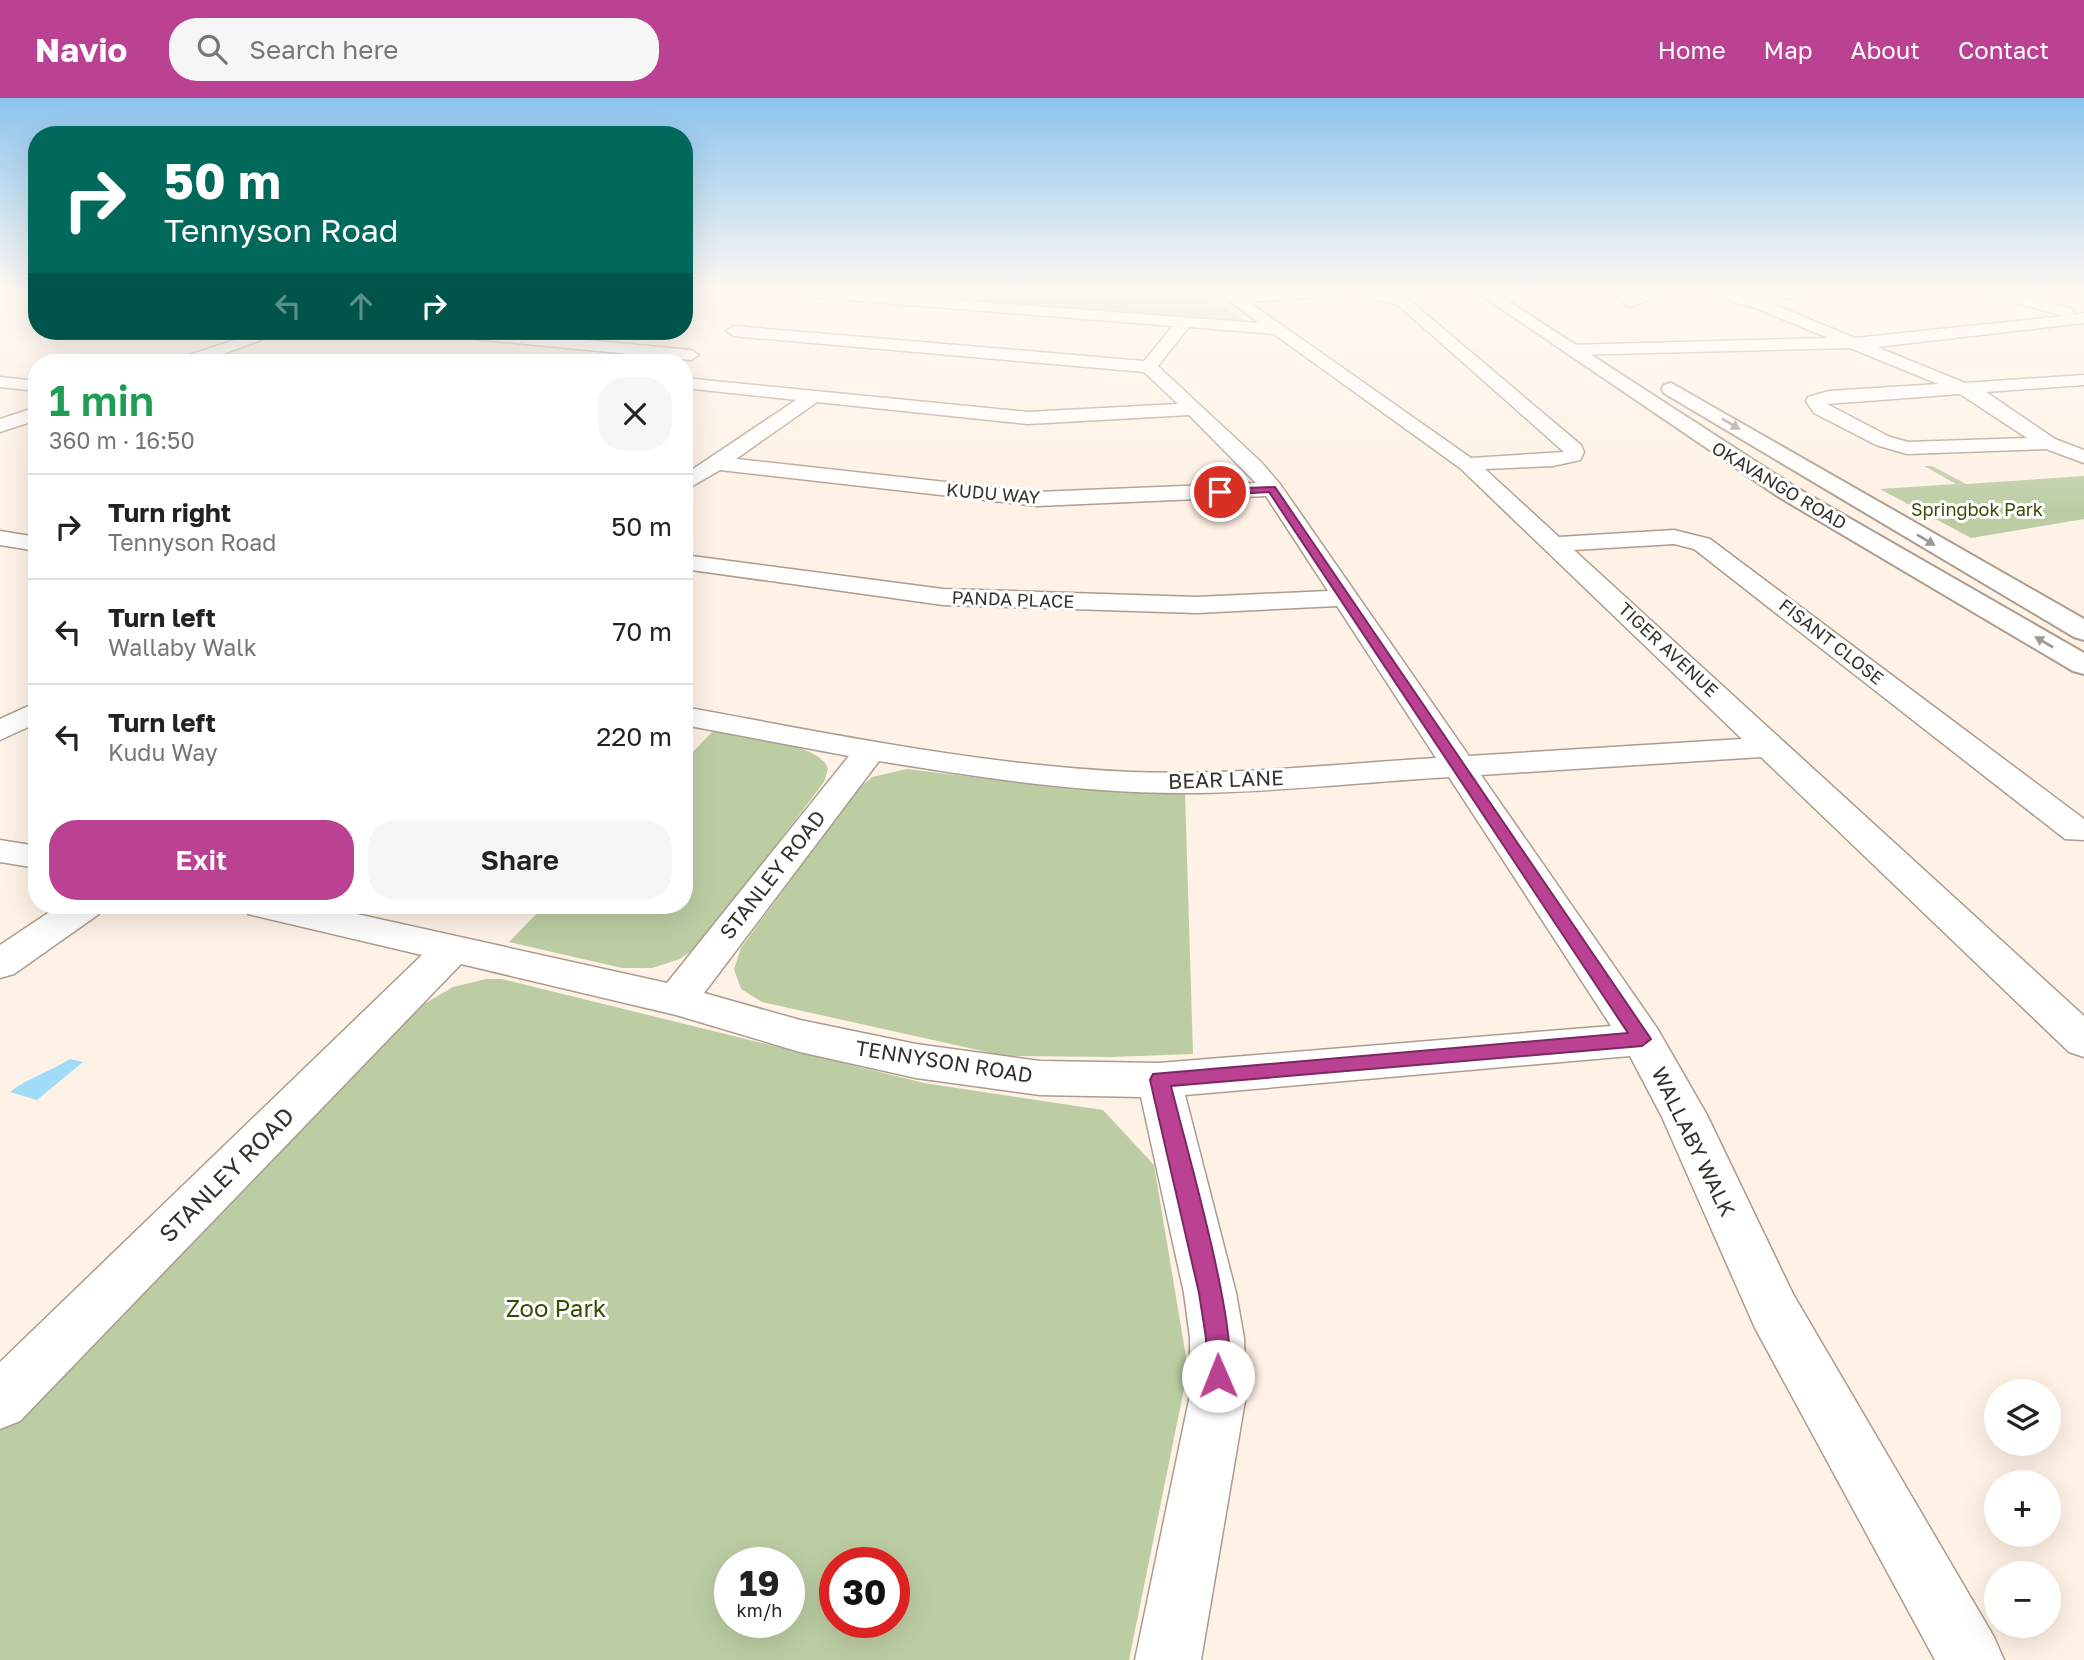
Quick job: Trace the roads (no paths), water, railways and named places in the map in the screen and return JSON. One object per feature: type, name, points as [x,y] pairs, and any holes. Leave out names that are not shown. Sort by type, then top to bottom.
[{"type":"main road","name":"OKAVANGO ROAD","points":[[1591,365],[1787,492],[2084,665]]},
{"type":"main road","name":"OKAVANGO ROAD","points":[[1635,365],[1688,399],[2084,631]]},
{"type":"street","points":[[1122,365],[1149,367]]},
{"type":"street","name":"TIGER AVENUE","points":[[1331,365],[1467,464],[1556,544],[2084,1041]]},
{"type":"street","points":[[1467,464],[1553,460],[1573,456],[1574,452],[1571,445],[1477,365]]},
{"type":"street","points":[[1908,365],[1964,388],[2048,443],[2084,457]]},
{"type":"street","name":"WALLABY WALK","points":[[1149,367],[1254,466],[1272,489],[1642,1039],[1684,1115],[1774,1311],[1971,1660]]},
{"type":"street","points":[[2048,443],[1908,448],[1883,442],[1815,403],[1817,399],[1829,397],[2084,380]]},
{"type":"street","points":[[0,382],[28,385]]},
{"type":"street","points":[[693,384],[1028,418],[1194,409]]},
{"type":"street","points":[[693,479],[814,396]]},
{"type":"street","points":[[0,426],[28,416]]},
{"type":"street","name":"KUDU WAY","points":[[715,463],[1037,499],[1272,489]]},
{"type":"street","name":"FISANT CLOSE","points":[[1556,544],[1674,537],[1702,544],[2077,831]]},
{"type":"street","points":[[0,538],[28,543]]},
{"type":"street","name":"PANDA PLACE","points":[[693,563],[943,597],[1197,605],[1345,598]]},
{"type":"street","points":[[0,731],[28,716]]},
{"type":"street","name":"BEAR LANE","points":[[693,718],[871,750],[1035,775],[1118,783],[1193,783],[1772,747]]},
{"type":"street","name":"STANLEY ROAD","points":[[676,1000],[871,750]]},
{"type":"street","points":[[0,851],[28,856]]},
{"type":"street","points":[[0,964],[73,914]]},
{"type":"street","name":"TENNYSON ROAD","points":[[300,914],[676,1000],[800,1036],[916,1061],[1040,1077],[1160,1080],[1642,1039]]},
{"type":"street","name":"STANLEY ROAD","points":[[0,1401],[453,949]]},
{"type":"street","points":[[1160,1080],[1210,1293],[1217,1338],[1218,1395],[1168,1660]]},
{"type":"water","points":[[70,1059],[83,1062],[37,1100],[10,1092],[25,1082]]},
{"type":"park label","name":"Springbok Park","points":[[1977,510]]},
{"type":"park label","name":"Zoo Park","points":[[556,1309]]}]
